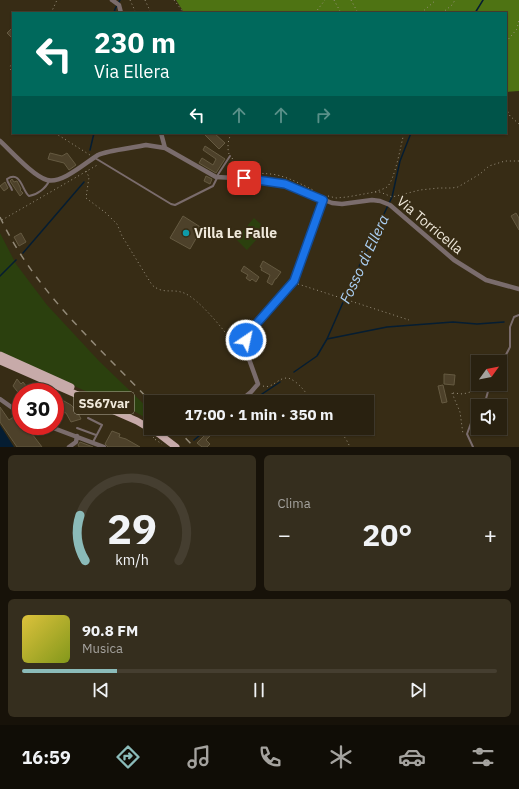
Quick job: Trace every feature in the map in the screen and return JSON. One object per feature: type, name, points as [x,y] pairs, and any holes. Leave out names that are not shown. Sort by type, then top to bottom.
[{"type":"main road","name":"SS67var","points":[[0,355],[116,408],[159,434],[176,447]]},
{"type":"main road","name":"SS67var","points":[[0,361],[137,421]]},
{"type":"street","points":[[115,2],[120,12]]},
{"type":"street","points":[[161,134],[165,148]]},
{"type":"street","points":[[0,141],[37,175],[49,181],[59,179],[73,172],[99,155],[146,145],[165,148],[216,177]]},
{"type":"street","name":"Via Torricella","points":[[216,177],[255,179],[285,184],[324,198],[332,203],[342,204],[372,200],[380,201],[388,204],[454,260],[486,280],[519,289]]},
{"type":"street","points":[[248,395],[258,384],[245,348],[246,338],[251,330],[293,283],[324,198]]},
{"type":"street","points":[[0,398],[12,407]]},
{"type":"street","points":[[64,432],[104,447]]},
{"type":"street","points":[[69,447],[76,442],[77,436]]},
{"type":"lane","points":[[94,158],[171,204],[175,204],[213,186],[216,177],[230,156]]},
{"type":"lane","points":[[12,190],[7,180],[10,176],[15,177],[22,183],[26,193],[29,196],[47,186],[49,181]]},
{"type":"lane","points":[[506,355],[510,348],[510,327],[514,317],[519,315]]},
{"type":"lane","points":[[88,418],[102,425],[93,442]]},
{"type":"lane","points":[[471,423],[467,434],[473,447]]},
{"type":"lane","points":[[77,428],[97,436]]},
{"type":"path","points":[[51,12],[57,0]]},
{"type":"path","points":[[130,0],[136,12]]},
{"type":"path","points":[[145,0],[151,12]]},
{"type":"path","points":[[174,0],[183,12]]},
{"type":"path","points":[[315,12],[325,0]]},
{"type":"path","points":[[334,0],[340,12]]},
{"type":"path","points":[[351,0],[357,12]]},
{"type":"path","points":[[422,12],[436,0]]},
{"type":"path","points":[[443,12],[452,5],[455,0]]},
{"type":"path","points":[[507,41],[517,28],[519,19]]},
{"type":"path","points":[[12,64],[10,67],[12,73]]},
{"type":"path","points":[[507,110],[510,116],[519,124]]},
{"type":"path","points":[[57,134],[94,158]]},
{"type":"path","points":[[231,134],[228,152],[240,169],[248,172],[276,175],[291,179],[320,193]]},
{"type":"path","points":[[375,192],[387,187],[392,179],[404,134]]},
{"type":"path","points":[[324,198],[336,198],[375,192],[380,192],[392,197],[420,190],[458,187],[480,174],[489,166],[505,161],[519,161]]},
{"type":"path","points":[[2,220],[101,162]]},
{"type":"path","points":[[86,171],[89,177],[86,198],[106,213],[116,224],[152,285],[159,291],[182,292],[190,296],[220,326],[234,344],[238,345],[246,340]]},
{"type":"path","points":[[293,283],[409,320]]},
{"type":"path","points":[[258,384],[266,387],[286,378],[294,380],[307,395]]},
{"type":"path","points":[[464,436],[460,412],[452,393],[462,394],[476,391]]},
{"type":"path","points":[[343,435],[350,447]]},
{"type":"path","points":[[154,437],[153,438],[166,447]]},
{"type":"green space","points":[[176,0],[519,0],[519,91],[507,92],[507,12],[183,11]]},
{"type":"green space","points":[[254,218],[266,229],[247,250],[236,239]]},
{"type":"green space","points":[[0,233],[16,264],[47,305],[99,361],[144,404],[144,417],[132,410],[119,406],[0,353]]},
{"type":"water","points":[[0,425],[14,447],[0,447]]},
{"type":"building","points":[[11,29],[12,30],[12,38],[7,33]]},
{"type":"building","points":[[204,134],[215,134],[225,143],[219,149]]},
{"type":"building","points":[[205,146],[225,159],[216,173],[199,163],[202,158],[213,165],[216,159],[203,150]]},
{"type":"building","points":[[50,153],[62,156],[67,153],[76,165],[69,170],[64,163],[48,159]]},
{"type":"building","points":[[206,176],[212,179],[210,184],[204,181]]},
{"type":"building","points":[[12,179],[14,182],[17,181],[21,189],[20,190],[23,193],[20,196],[10,181]]},
{"type":"building","points":[[5,182],[8,188],[4,191],[0,186]]},
{"type":"building","points":[[516,213],[519,218],[519,230],[511,216]]},
{"type":"building","name":"Villa Le Falle","points":[[183,216],[202,228],[190,249],[170,238]]},
{"type":"building","points":[[21,233],[26,242],[19,246],[14,237]]},
{"type":"building","points":[[263,261],[281,272],[272,285],[267,282],[270,275],[261,270],[262,268],[260,267]]},
{"type":"building","points":[[244,266],[259,277],[256,282],[252,279],[250,281],[246,278],[248,275],[241,271]]},
{"type":"building","points":[[444,374],[455,375],[454,385],[444,384]]},
{"type":"building","points":[[17,379],[20,383],[15,383]]},
{"type":"building","points":[[443,385],[447,402],[442,403],[438,386]]},
{"type":"building","points":[[64,401],[77,411],[81,419],[71,422],[64,412]]},
{"type":"building","points":[[0,407],[9,420],[12,418],[12,435],[33,435],[42,447],[17,447],[0,422]]},
{"type":"building","points":[[112,431],[120,434],[119,437],[126,439],[140,447],[108,447],[105,444]]},
{"type":"building","points":[[205,435],[210,436],[206,440],[210,444],[207,447],[202,447],[197,443]]},
{"type":"building","points":[[80,442],[93,447],[79,447],[78,445]]},
{"type":"waterway","points":[[114,12],[120,0]]},
{"type":"waterway","name":"Fosso di Ellera","points":[[476,12],[483,0]]},
{"type":"waterway","points":[[90,150],[94,134]]},
{"type":"waterway","name":"Fosso di Ellera","points":[[294,372],[317,356],[327,339],[392,197],[400,161],[411,134]]},
{"type":"waterway","points":[[23,253],[84,182]]},
{"type":"waterway","points":[[0,276],[16,260]]},
{"type":"waterway","points":[[327,339],[387,327],[453,322],[477,324],[504,322]]},
{"type":"waterway","name":"Fosso di Ellera","points":[[260,395],[280,382]]},
{"type":"waterway","name":"Fosso di Ellera","points":[[194,440],[200,435]]},
{"type":"railway","points":[[0,217],[14,244],[48,293],[88,338],[144,395]]},
{"type":"railway","points":[[183,435],[194,447]]},
{"type":"place","name":"Villa Le Falle","points":[[186,233]]},
{"type":"route","points":[[244,178],[285,184],[323,200],[294,281],[251,330],[246,340]]}]
